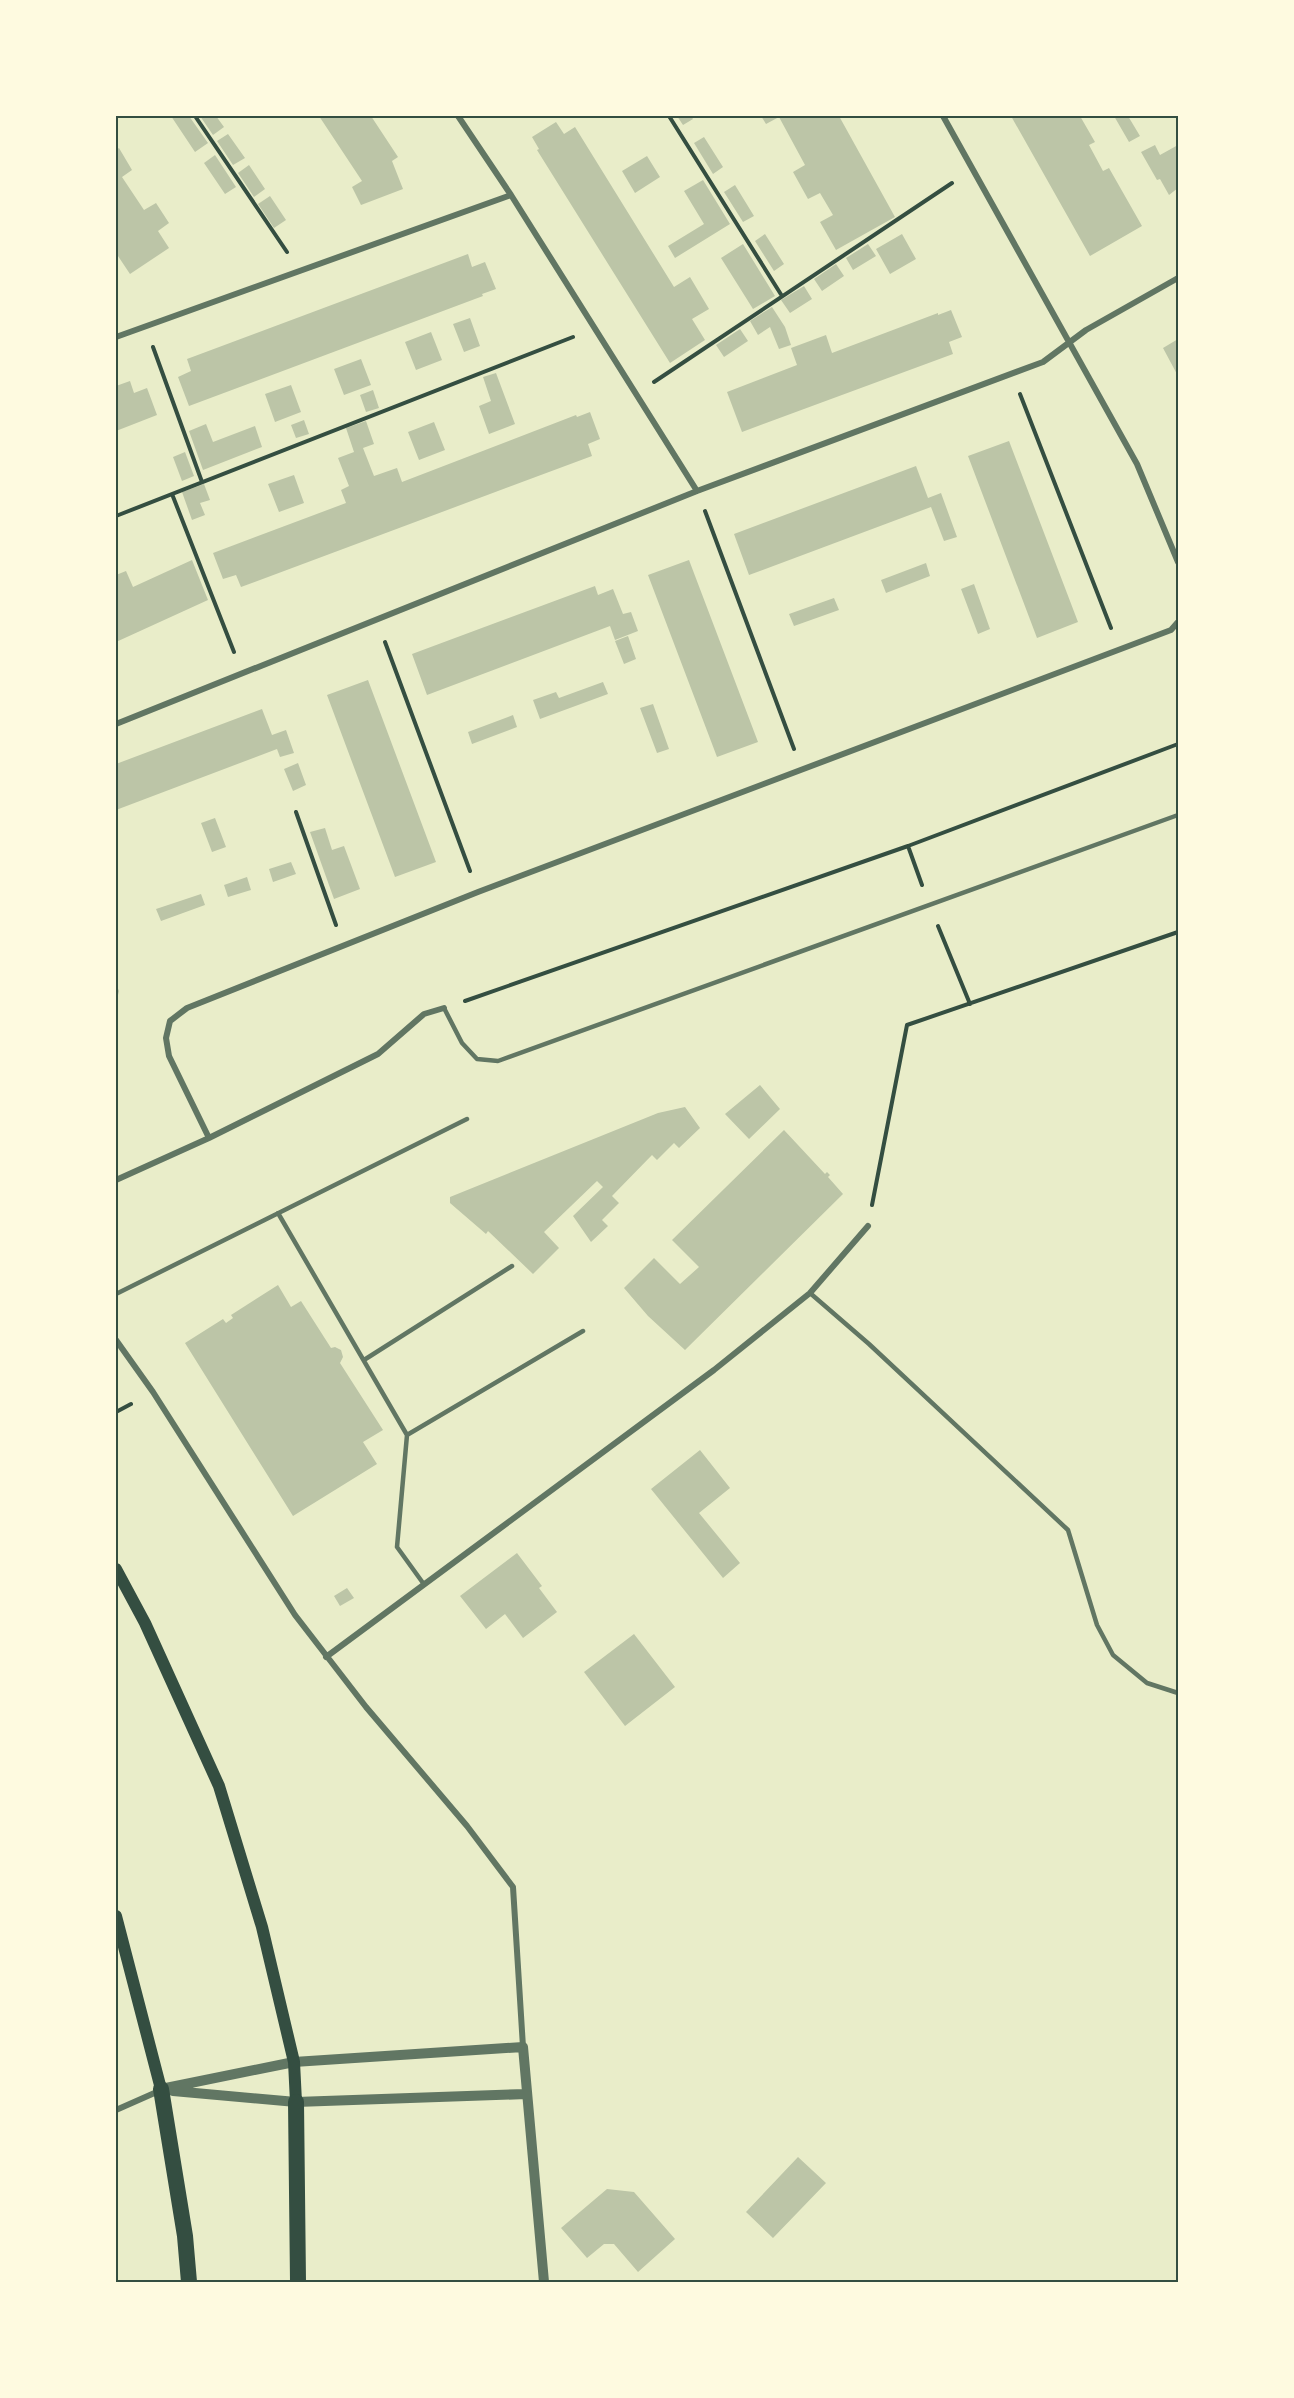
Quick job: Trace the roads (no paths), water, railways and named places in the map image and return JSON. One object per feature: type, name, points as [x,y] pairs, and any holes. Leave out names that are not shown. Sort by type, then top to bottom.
[{"type":"highway","points":[[161,2090],[189,2283]]},
{"type":"highway","points":[[296,2102],[298,2283]]},
{"type":"main road","points":[[116,1569],[145,1623],[219,1786],[262,1927],[294,2062],[296,2102]]},
{"type":"main road","points":[[116,1916],[161,2090]]},
{"type":"street","points":[[458,116],[511,195],[697,491]]},
{"type":"street","points":[[943,116],[1137,464],[1179,562]]},
{"type":"street","points":[[116,335],[511,195]]},
{"type":"street","points":[[116,724],[697,491],[1043,362],[1086,330],[1179,278]]},
{"type":"street","points":[[208,1138],[169,1056],[166,1038],[170,1021],[187,1008],[478,891],[1171,630],[1179,622]]},
{"type":"street","points":[[116,1180],[208,1138],[378,1054],[424,1014],[444,1008]]},
{"type":"street","points":[[326,1657],[423,1583],[714,1370],[810,1293],[868,1226]]},
{"type":"street","points":[[116,1340],[153,1392],[295,1615],[326,1657],[467,1826],[513,1887],[526,2094],[544,2283]]},
{"type":"street","points":[[116,2110],[161,2090],[294,2062],[523,2047]]},
{"type":"street","points":[[161,2090],[296,2102],[526,2094]]},
{"type":"lane","points":[[444,1008],[462,1043],[477,1059],[498,1061],[1179,815]]},
{"type":"lane","points":[[116,1294],[467,1119]]},
{"type":"lane","points":[[278,1213],[406,1435],[397,1547],[423,1583]]},
{"type":"lane","points":[[364,1360],[512,1266]]},
{"type":"lane","points":[[810,1293],[869,1344],[1068,1530],[1097,1625],[1113,1655],[1147,1683],[1179,1693]]},
{"type":"lane","points":[[406,1435],[583,1331]]}]
